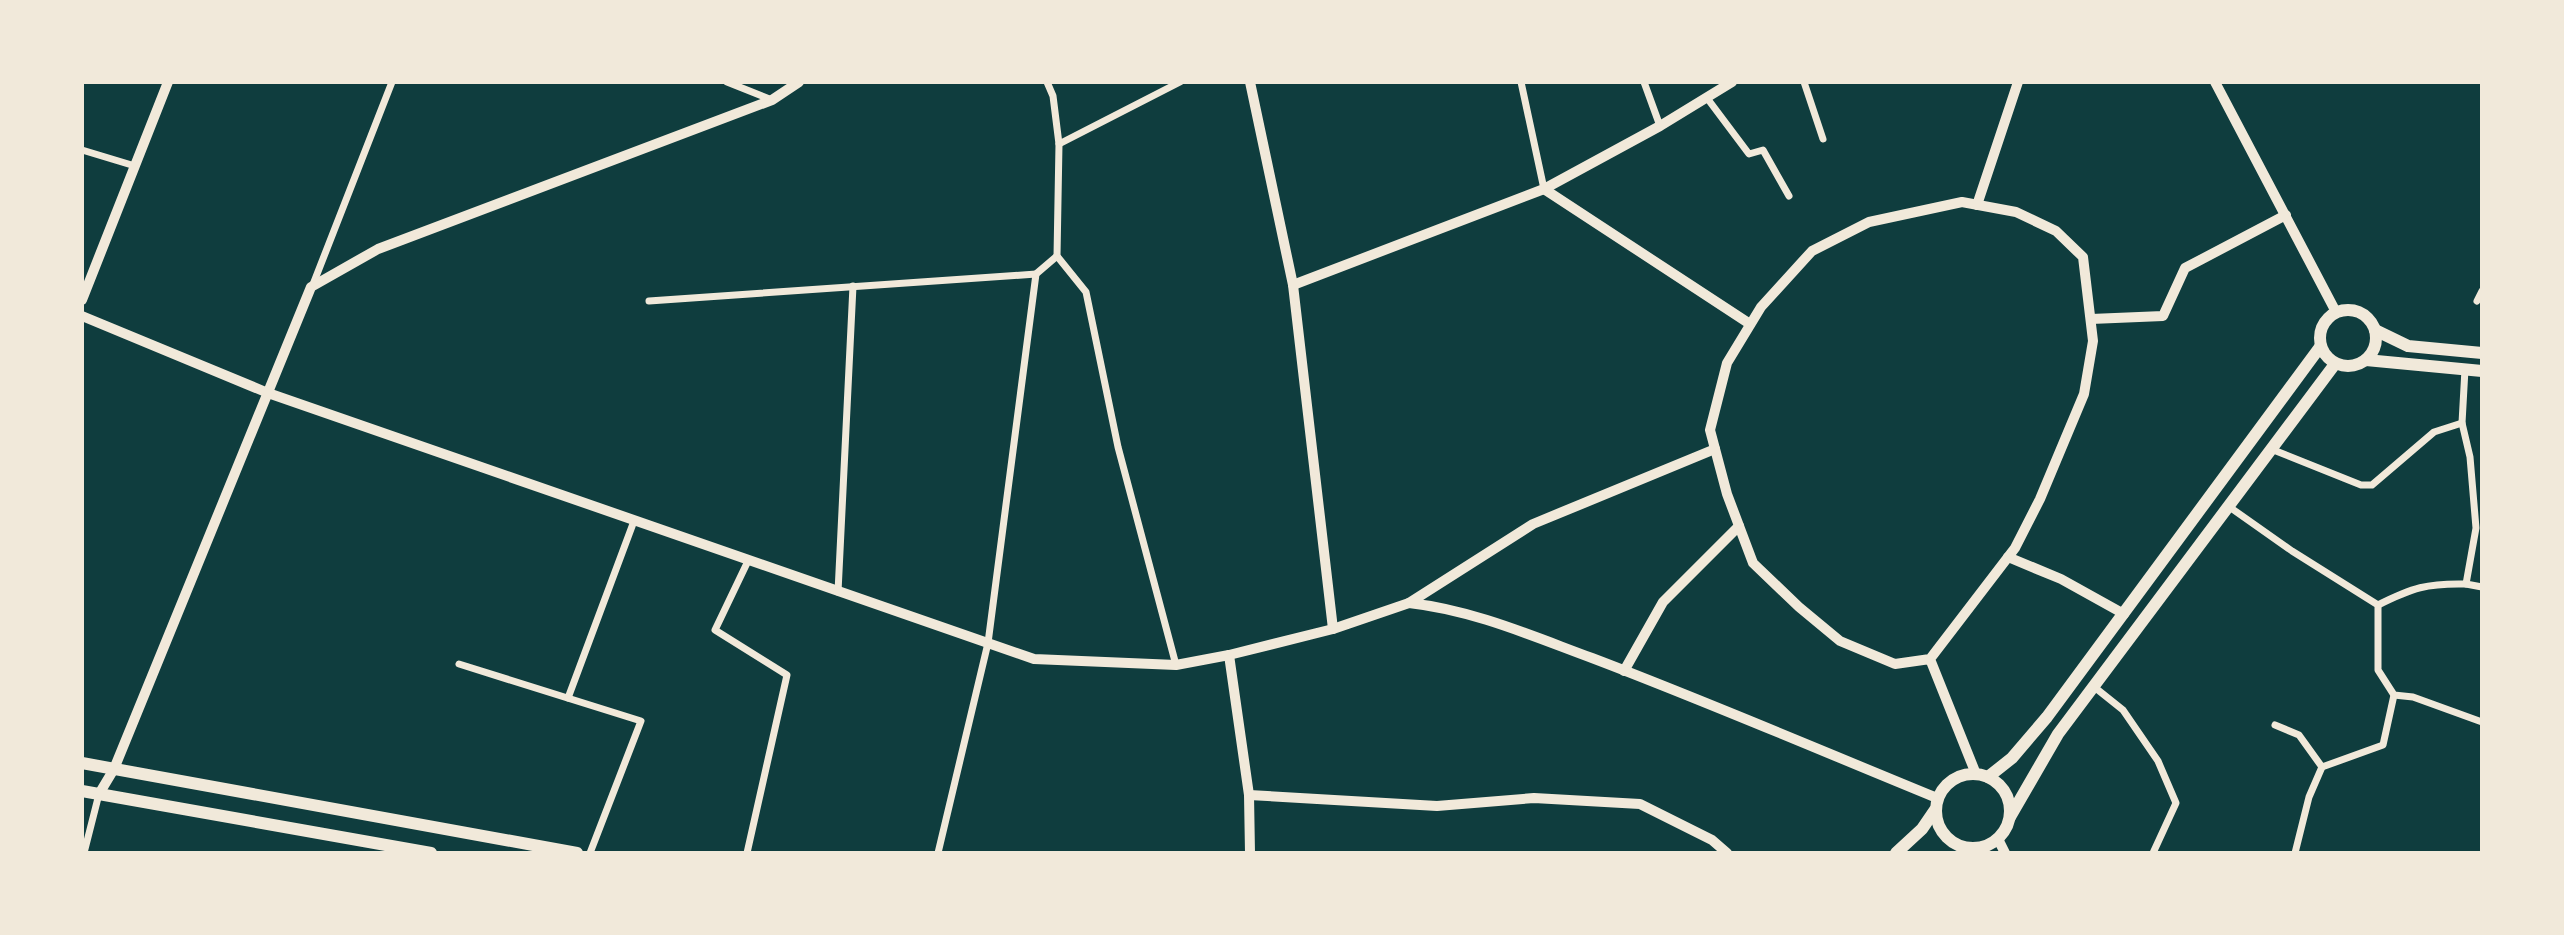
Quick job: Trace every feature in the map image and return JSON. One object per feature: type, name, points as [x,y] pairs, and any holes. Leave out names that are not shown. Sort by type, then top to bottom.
[{"type":"main road","points":[[2482,353],[2408,346],[2375,330],[2364,315],[2346,310],[2336,312],[2320,332],[2320,347],[2334,364],[2351,367],[2366,360],[2482,371]]},
{"type":"main road","points":[[2366,360],[2375,346],[2375,330]]},
{"type":"main road","points":[[1982,775],[2012,758],[2047,717],[2320,347]]},
{"type":"main road","points":[[1936,804],[1937,821],[1948,840],[1964,851],[1989,845],[1998,839],[2058,734],[2334,364]]},
{"type":"main road","points":[[82,763],[577,853]]},
{"type":"main road","points":[[1896,853],[1922,829],[1952,780],[1964,775],[1982,775],[1998,784],[2006,793],[2010,817]]},
{"type":"main road","points":[[82,790],[425,852]]},
{"type":"street","points":[[82,300],[168,82]]},
{"type":"street","points":[[84,853],[99,794],[114,769],[311,288],[391,82]]},
{"type":"street","points":[[727,82],[772,100]]},
{"type":"street","points":[[311,288],[378,249],[772,100],[799,82]]},
{"type":"street","points":[[1047,82],[1054,96],[1059,144],[1057,256],[1086,292],[1118,447],[1176,665]]},
{"type":"street","points":[[1059,144],[1180,82]]},
{"type":"street","points":[[1250,82],[1293,285],[1334,629]]},
{"type":"street","points":[[1521,82],[1544,189],[1750,324]]},
{"type":"street","points":[[1644,82],[1660,127]]},
{"type":"street","points":[[1293,285],[1544,189],[1660,127],[1732,82]]},
{"type":"street","points":[[1804,82],[1823,139]]},
{"type":"street","points":[[1976,205],[2018,82]]},
{"type":"street","points":[[2215,82],[2336,312]]},
{"type":"street","points":[[1707,98],[1749,155],[1763,150],[1789,197]]},
{"type":"street","points":[[82,150],[135,166]]},
{"type":"street","points":[[1962,202],[2017,212],[2056,231],[2083,257],[2091,319],[2093,341],[2084,394],[2040,499],[2008,557],[1930,659],[1895,664],[1840,641],[1753,563],[1727,494],[1710,430],[1727,363],[1760,307],[1812,250],[1870,222],[1962,202]]},
{"type":"street","points":[[2091,319],[2163,316],[2185,268],[2286,215]]},
{"type":"street","points":[[649,301],[1036,274],[1057,256]]},
{"type":"street","points":[[938,853],[988,643],[1036,274]]},
{"type":"street","points":[[838,592],[853,286]]},
{"type":"street","points":[[2477,301],[2482,291]]},
{"type":"street","points":[[82,316],[268,393],[1034,659],[1176,665],[1334,629],[1409,603],[1533,524],[1715,449]]},
{"type":"street","points":[[2465,369],[2462,423],[2470,457],[2476,528],[2466,583]]},
{"type":"street","points":[[2271,449],[2361,485],[2372,485],[2434,432],[2462,423]]},
{"type":"street","points":[[2227,505],[2292,551],[2378,605]]},
{"type":"street","points":[[568,698],[634,520]]},
{"type":"street","points":[[1624,671],[1663,603],[1739,526]]},
{"type":"street","points":[[2008,557],[2062,579],[2124,614]]},
{"type":"street","points":[[747,853],[787,676],[715,630],[748,561]]},
{"type":"street","points":[[2378,605],[2412,588],[2436,583],[2466,583],[2482,587]]},
{"type":"street","points":[[1409,603],[1441,606],[1500,624],[1624,671],[1936,804]]},
{"type":"street","points":[[2295,853],[2309,797],[2322,767],[2383,745],[2394,695],[2378,670],[2378,605]]},
{"type":"street","points":[[1229,655],[1250,795],[1250,853]]},
{"type":"street","points":[[1930,659],[1982,775]]},
{"type":"street","points":[[460,664],[641,721],[590,853]]},
{"type":"street","points":[[2093,686],[2123,710],[2158,761],[2176,803],[2153,853]]},
{"type":"street","points":[[2394,695],[2413,696],[2482,722]]},
{"type":"street","points":[[2275,724],[2299,735],[2322,767]]},
{"type":"street","points":[[1250,795],[1437,806],[1534,798],[1640,804],[1712,840],[1727,853]]},
{"type":"street","points":[[1998,839],[2005,853]]}]
